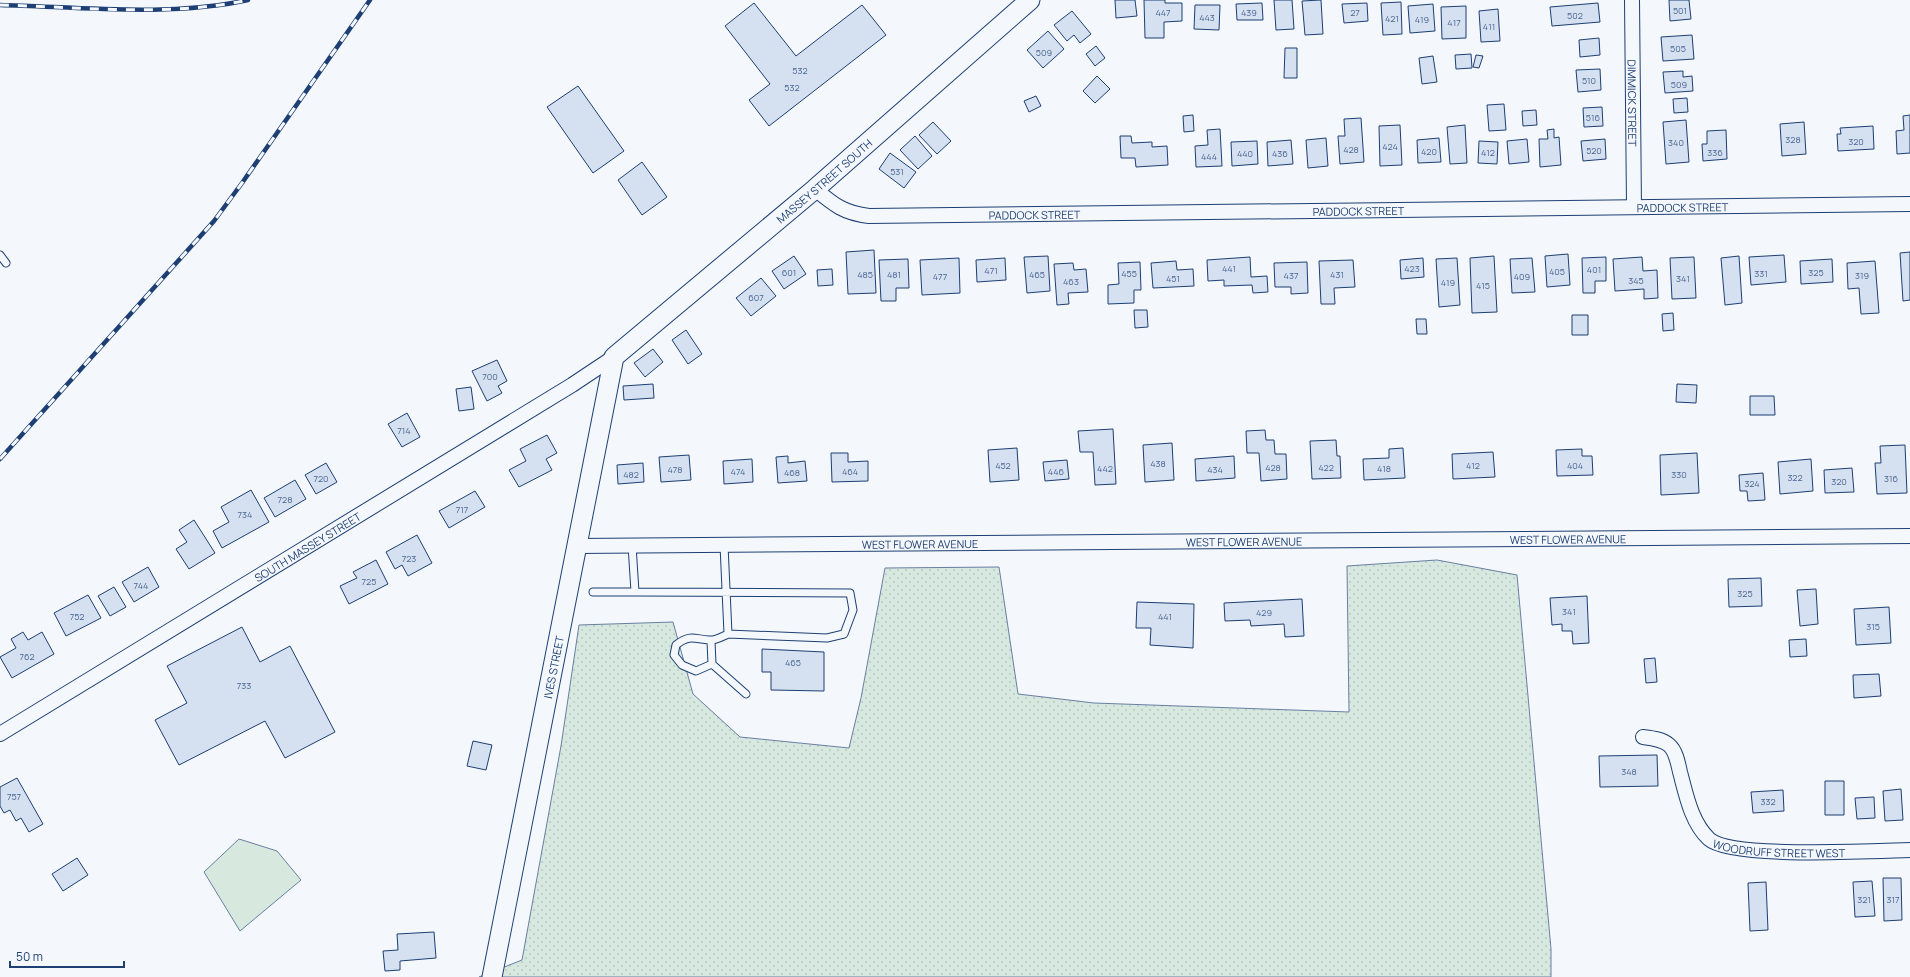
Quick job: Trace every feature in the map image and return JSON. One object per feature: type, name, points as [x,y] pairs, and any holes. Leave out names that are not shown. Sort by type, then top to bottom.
[{"type":"street","name":"MASSEY STREET SOUTH","points":[[614,357],[815,188],[1030,0]]},
{"type":"street","name":"DIMMICK STREET","points":[[1632,0],[1634,207]]},
{"type":"street","name":"PADDOCK STREET","points":[[815,188],[833,204],[844,210],[869,216],[1910,204]]},
{"type":"street","name":"IVES STREET","points":[[492,977],[614,357]]},
{"type":"street","name":"SOUTH MASSEY STREET","points":[[0,734],[572,385],[614,357]]},
{"type":"street","name":"WEST FLOWER AVENUE","points":[[577,546],[1910,536]]},
{"type":"street","name":"WOODRUFF STREET WEST","points":[[1643,737],[1655,738],[1669,745],[1676,757],[1689,803],[1696,821],[1709,839],[1726,847],[1772,852],[1910,850]]},
{"type":"lane","points":[[0,254],[6,263]]},
{"type":"lane","points":[[632,545],[635,592]]},
{"type":"lane","points":[[724,545],[728,634]]},
{"type":"lane","points":[[593,592],[850,593],[854,610],[844,634],[827,638],[728,634],[711,641],[698,638],[684,638],[676,645],[674,655],[682,664],[696,671],[712,664]]},
{"type":"lane","points":[[711,641],[712,664],[746,694]]},
{"type":"shaded area","points":[[1437,560],[1517,575],[1551,949],[1551,977],[479,977],[522,960],[561,746],[579,625],[673,622],[693,694],[740,737],[849,748],[861,698],[885,568],[999,567],[1018,694],[1094,703],[1349,712],[1347,566]]},
{"type":"shaded area","points":[[239,839],[277,851],[301,880],[240,931],[204,872]]},
{"type":"building","points":[[1115,0],[1135,0],[1137,16],[1116,18]]},
{"type":"building","points":[[1144,0],[1165,0],[1165,3],[1182,3],[1182,21],[1164,22],[1164,38],[1145,38]]},
{"type":"building","points":[[1274,0],[1292,0],[1294,29],[1276,30]]},
{"type":"building","points":[[1321,0],[1323,34],[1305,35],[1302,1]]},
{"type":"building","points":[[1669,0],[1689,0],[1691,19],[1670,21]]},
{"type":"building","points":[[1401,2],[1402,34],[1383,35],[1381,3]]},
{"type":"building","points":[[754,3],[796,56],[862,5],[886,35],[769,126],[749,100],[770,84],[725,26]]},
{"type":"building","points":[[1262,3],[1263,20],[1237,20],[1236,4]]},
{"type":"building","points":[[1367,3],[1368,21],[1344,23],[1342,4]]},
{"type":"building","points":[[1598,3],[1600,22],[1552,26],[1550,7]]},
{"type":"building","points":[[1433,4],[1435,31],[1410,33],[1408,6]]},
{"type":"building","points":[[1195,5],[1220,5],[1219,30],[1194,29]]},
{"type":"building","points":[[1466,6],[1466,38],[1442,39],[1441,7]]},
{"type":"building","points":[[1498,9],[1500,41],[1481,42],[1479,11]]},
{"type":"building","points":[[1072,11],[1091,34],[1080,43],[1074,35],[1067,41],[1054,25]]},
{"type":"building","points":[[1048,31],[1064,49],[1043,68],[1027,50]]},
{"type":"building","points":[[1692,35],[1694,59],[1663,61],[1661,37]]},
{"type":"building","points":[[1599,38],[1600,55],[1580,57],[1579,40]]},
{"type":"building","points":[[1096,46],[1105,58],[1095,66],[1086,54]]},
{"type":"building","points":[[1285,48],[1297,48],[1297,78],[1284,78]]},
{"type":"building","points":[[1471,54],[1472,68],[1456,69],[1455,55]]},
{"type":"building","points":[[1476,55],[1483,56],[1479,68],[1473,67]]},
{"type":"building","points":[[1433,56],[1437,82],[1422,84],[1419,58]]},
{"type":"building","points":[[1600,69],[1601,90],[1578,92],[1576,70]]},
{"type":"building","points":[[1683,71],[1683,77],[1692,76],[1693,91],[1665,93],[1663,72]]},
{"type":"building","points":[[1097,76],[1110,89],[1095,103],[1083,91]]},
{"type":"building","points":[[578,86],[624,151],[593,173],[547,107]]},
{"type":"building","points":[[1036,96],[1041,106],[1029,112],[1024,101]]},
{"type":"building","points":[[1687,98],[1688,112],[1674,113],[1673,99]]},
{"type":"building","points":[[1504,104],[1506,130],[1489,131],[1487,105]]},
{"type":"building","points":[[1602,107],[1603,126],[1584,127],[1583,108]]},
{"type":"building","points":[[1536,110],[1537,125],[1523,126],[1522,111]]},
{"type":"building","points":[[1193,115],[1194,131],[1184,132],[1183,116]]},
{"type":"building","points":[[1910,115],[1910,153],[1897,154],[1896,131],[1904,130],[1903,116]]},
{"type":"building","points":[[1361,118],[1364,162],[1340,164],[1338,136],[1345,136],[1344,119]]},
{"type":"building","points":[[1686,120],[1689,162],[1666,164],[1663,122]]},
{"type":"building","points":[[933,122],[951,141],[937,154],[919,135]]},
{"type":"building","points":[[1804,122],[1806,154],[1782,156],[1780,124]]},
{"type":"building","points":[[1400,125],[1402,165],[1380,166],[1379,126]]},
{"type":"building","points":[[1465,125],[1467,163],[1450,164],[1447,127]]},
{"type":"building","points":[[1873,126],[1874,149],[1838,151],[1837,134],[1841,134],[1840,128]]},
{"type":"building","points":[[1220,129],[1222,166],[1196,167],[1195,146],[1208,145],[1207,130]]},
{"type":"building","points":[[1554,129],[1554,138],[1559,137],[1561,165],[1540,167],[1539,139],[1548,139],[1547,130]]},
{"type":"building","points":[[1726,130],[1727,159],[1703,161],[1702,144],[1707,144],[1707,131]]},
{"type":"building","points":[[915,136],[932,156],[918,169],[900,150]]},
{"type":"building","points":[[1120,136],[1131,136],[1132,143],[1152,142],[1152,147],[1167,146],[1168,165],[1136,167],[1135,158],[1121,158]]},
{"type":"building","points":[[1326,138],[1328,166],[1308,168],[1306,140]]},
{"type":"building","points":[[1439,138],[1441,162],[1418,163],[1417,140]]},
{"type":"building","points":[[1527,139],[1529,162],[1509,164],[1507,141]]},
{"type":"building","points":[[1605,139],[1606,159],[1583,161],[1581,141]]},
{"type":"building","points":[[1291,140],[1293,164],[1268,166],[1267,142]]},
{"type":"building","points":[[1257,141],[1258,164],[1232,166],[1231,142]]},
{"type":"building","points":[[1479,141],[1498,142],[1497,164],[1478,163]]},
{"type":"building","points":[[890,153],[916,172],[904,188],[879,169]]},
{"type":"building","points":[[642,162],[667,197],[642,215],[618,180]]},
{"type":"building","points":[[874,250],[876,293],[848,294],[846,252]]},
{"type":"building","points":[[1910,252],[1910,300],[1903,301],[1900,253]]},
{"type":"building","points":[[1568,254],[1570,285],[1547,287],[1545,256]]},
{"type":"building","points":[[1784,255],[1786,282],[1751,285],[1749,257]]},
{"type":"building","points":[[794,256],[806,274],[784,289],[772,271]]},
{"type":"building","points":[[1048,256],[1050,291],[1027,293],[1024,257]]},
{"type":"building","points":[[1494,256],[1497,312],[1472,313],[1470,258]]},
{"type":"building","points":[[1739,256],[1742,303],[1725,305],[1721,258]]},
{"type":"building","points":[[1250,257],[1251,277],[1267,276],[1268,292],[1253,293],[1252,285],[1224,286],[1224,280],[1208,281],[1207,260]]},
{"type":"building","points":[[1606,257],[1606,281],[1595,281],[1595,293],[1583,293],[1582,258]]},
{"type":"building","points":[[1642,257],[1643,271],[1657,270],[1658,298],[1644,299],[1644,289],[1615,291],[1613,259]]},
{"type":"building","points":[[1694,257],[1696,298],[1672,299],[1670,258]]},
{"type":"building","points":[[959,258],[960,293],[922,295],[920,260]]},
{"type":"building","points":[[1005,258],[1006,280],[977,282],[976,260]]},
{"type":"building","points":[[1423,258],[1424,277],[1401,279],[1400,260]]},
{"type":"building","points":[[1457,258],[1460,305],[1439,307],[1436,259]]},
{"type":"building","points":[[1532,258],[1535,292],[1512,293],[1510,259]]},
{"type":"building","points":[[908,259],[909,288],[896,288],[896,301],[881,301],[879,260]]},
{"type":"building","points":[[1832,259],[1833,282],[1801,284],[1800,261]]},
{"type":"building","points":[[1353,260],[1355,287],[1334,288],[1335,304],[1321,304],[1319,261]]},
{"type":"building","points":[[1176,261],[1177,270],[1193,269],[1194,286],[1153,288],[1151,263]]},
{"type":"building","points":[[1875,261],[1879,313],[1861,314],[1859,288],[1848,289],[1847,263]]},
{"type":"building","points":[[1140,262],[1141,290],[1134,290],[1134,303],[1108,304],[1108,285],[1119,284],[1118,263]]},
{"type":"building","points":[[1307,262],[1308,293],[1291,294],[1291,287],[1275,287],[1274,263]]},
{"type":"building","points":[[1073,263],[1074,270],[1086,269],[1088,292],[1068,293],[1069,304],[1057,305],[1054,264]]},
{"type":"building","points":[[832,269],[833,285],[818,286],[817,270]]},
{"type":"building","points":[[761,278],[776,296],[751,316],[736,298]]},
{"type":"building","points":[[1134,310],[1147,310],[1148,327],[1135,328]]},
{"type":"building","points":[[1673,313],[1674,330],[1663,331],[1662,314]]},
{"type":"building","points":[[1572,315],[1588,315],[1588,335],[1572,335]]},
{"type":"building","points":[[1416,319],[1426,319],[1427,334],[1417,334]]},
{"type":"building","points":[[686,330],[702,354],[688,364],[672,340]]},
{"type":"building","points":[[653,349],[663,362],[645,377],[634,363]]},
{"type":"building","points":[[497,360],[507,381],[498,386],[502,393],[487,401],[472,371]]},
{"type":"building","points":[[653,384],[654,398],[624,400],[623,386]]},
{"type":"building","points":[[1677,384],[1697,385],[1696,403],[1676,402]]},
{"type":"building","points":[[471,387],[474,409],[459,411],[456,389]]},
{"type":"building","points":[[1750,396],[1774,396],[1775,415],[1750,415]]},
{"type":"building","points":[[407,413],[420,437],[402,447],[388,424]]},
{"type":"building","points":[[1113,429],[1116,484],[1095,485],[1093,452],[1080,452],[1078,431]]},
{"type":"building","points":[[1265,430],[1266,440],[1274,440],[1275,454],[1286,454],[1287,479],[1261,481],[1259,453],[1247,453],[1246,431]]},
{"type":"building","points":[[547,435],[557,453],[546,459],[552,470],[519,487],[509,470],[526,461],[520,449]]},
{"type":"building","points":[[1336,440],[1337,456],[1340,456],[1341,478],[1312,479],[1310,441]]},
{"type":"building","points":[[1172,443],[1174,480],[1145,482],[1143,445]]},
{"type":"building","points":[[1905,445],[1907,493],[1877,494],[1875,463],[1881,463],[1880,446]]},
{"type":"building","points":[[1017,448],[1019,480],[990,482],[988,450]]},
{"type":"building","points":[[1403,448],[1405,478],[1364,480],[1363,459],[1389,458],[1389,449]]},
{"type":"building","points":[[1582,449],[1582,456],[1592,456],[1593,475],[1557,476],[1556,450]]},
{"type":"building","points":[[1493,452],[1495,477],[1453,479],[1452,454]]},
{"type":"building","points":[[831,453],[848,453],[848,462],[868,461],[868,481],[832,482]]},
{"type":"building","points":[[1697,453],[1699,493],[1661,495],[1660,455]]},
{"type":"building","points":[[689,455],[691,480],[661,482],[659,457]]},
{"type":"building","points":[[788,456],[788,463],[805,461],[807,481],[778,483],[776,457]]},
{"type":"building","points":[[1234,456],[1235,478],[1196,481],[1195,459]]},
{"type":"building","points":[[752,459],[753,482],[724,484],[723,461]]},
{"type":"building","points":[[1811,459],[1813,491],[1780,494],[1778,462]]},
{"type":"building","points":[[1067,460],[1069,479],[1045,481],[1043,462]]},
{"type":"building","points":[[326,463],[337,482],[316,494],[305,475]]},
{"type":"building","points":[[643,463],[644,482],[618,484],[617,465]]},
{"type":"building","points":[[1852,468],[1854,492],[1825,493],[1824,470]]},
{"type":"building","points":[[1763,473],[1765,500],[1748,501],[1747,491],[1740,491],[1739,475]]},
{"type":"building","points":[[295,480],[306,499],[275,517],[264,498]]},
{"type":"building","points":[[251,490],[269,522],[222,548],[213,531],[229,522],[221,507]]},
{"type":"building","points":[[475,491],[485,507],[449,528],[439,511]]},
{"type":"building","points":[[194,520],[215,553],[189,569],[176,549],[187,542],[179,530]]},
{"type":"building","points":[[417,535],[432,563],[408,576],[402,565],[395,569],[386,552]]},
{"type":"building","points":[[376,560],[388,584],[349,604],[340,586],[357,578],[353,572]]},
{"type":"building","points":[[148,567],[159,587],[134,602],[122,582]]},
{"type":"building","points":[[1761,578],[1762,606],[1729,607],[1728,579]]},
{"type":"building","points":[[114,587],[126,607],[110,616],[98,596]]},
{"type":"building","points":[[1816,589],[1818,624],[1800,626],[1797,590]]},
{"type":"building","points":[[88,595],[101,618],[66,636],[54,613]]},
{"type":"building","points":[[1587,596],[1589,643],[1573,644],[1572,631],[1562,631],[1562,624],[1552,625],[1550,598]]},
{"type":"building","points":[[1302,599],[1304,636],[1285,637],[1284,624],[1251,626],[1250,620],[1225,621],[1224,603]]},
{"type":"building","points":[[1137,602],[1194,604],[1193,648],[1150,645],[1151,628],[1136,628]]},
{"type":"building","points":[[1889,607],[1891,643],[1856,645],[1854,609]]},
{"type":"building","points":[[242,627],[260,662],[290,646],[335,732],[285,758],[265,721],[179,765],[155,720],[187,703],[167,666]]},
{"type":"building","points":[[23,632],[28,640],[42,632],[54,654],[12,678],[0,657],[16,648],[11,639]]},
{"type":"building","points":[[1806,639],[1807,656],[1790,657],[1789,640]]},
{"type":"building","points":[[762,649],[824,652],[824,691],[771,690],[771,672],[762,672]]},
{"type":"building","points":[[1655,658],[1657,682],[1646,683],[1644,659]]},
{"type":"building","points":[[1879,674],[1881,696],[1854,698],[1853,675]]},
{"type":"building","points":[[473,741],[492,745],[486,770],[467,766]]},
{"type":"building","points":[[1657,755],[1658,786],[1600,787],[1599,756]]},
{"type":"building","points":[[17,778],[43,824],[29,832],[21,818],[16,821],[10,810],[4,813],[0,806],[0,787]]},
{"type":"building","points":[[1825,781],[1844,781],[1844,815],[1825,815]]},
{"type":"building","points":[[1901,789],[1903,820],[1885,821],[1883,791]]},
{"type":"building","points":[[1783,790],[1784,811],[1753,813],[1751,792]]},
{"type":"building","points":[[1874,797],[1875,818],[1857,819],[1855,798]]},
{"type":"building","points":[[77,858],[88,875],[63,891],[52,874]]},
{"type":"building","points":[[1883,878],[1901,878],[1902,920],[1884,921]]},
{"type":"building","points":[[1872,881],[1875,916],[1855,917],[1853,882]]},
{"type":"building","points":[[1766,882],[1768,930],[1750,931],[1748,883]]},
{"type":"building","points":[[434,932],[436,958],[400,961],[400,970],[385,971],[383,951],[398,950],[397,934]]},
{"type":"railway","points":[[0,5],[157,10],[218,5],[248,0]]},
{"type":"railway","points":[[0,459],[214,221],[370,0]]}]
